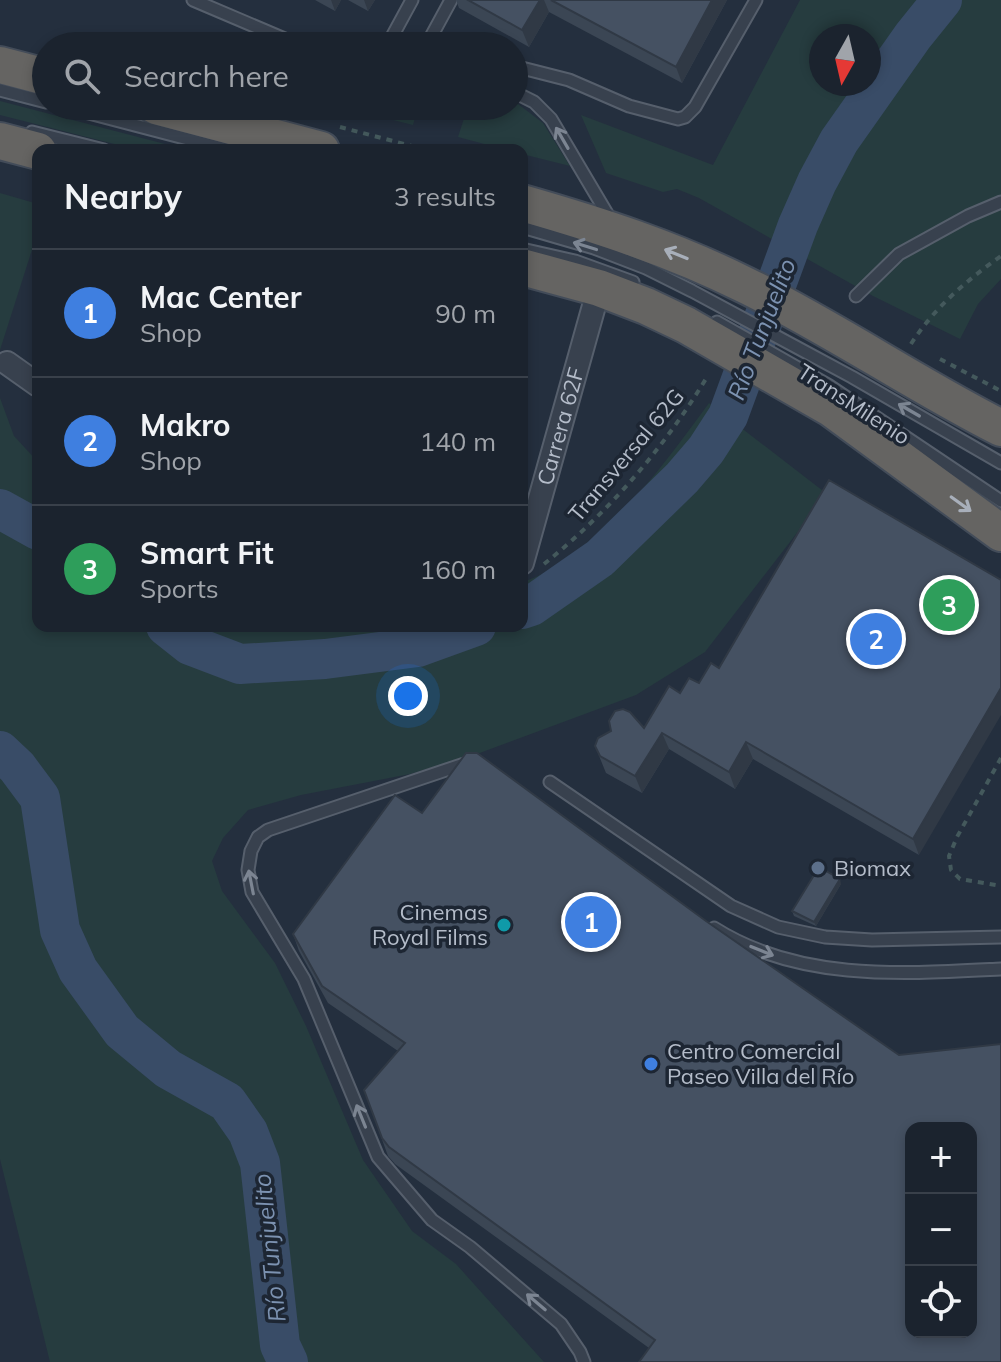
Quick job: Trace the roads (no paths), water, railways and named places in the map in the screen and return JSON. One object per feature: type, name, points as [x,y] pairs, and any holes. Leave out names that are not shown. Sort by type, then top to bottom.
[{"type":"highway","points":[[0,65],[32,73]]},
{"type":"highway","points":[[238,120],[325,137]]},
{"type":"highway","points":[[528,205],[615,230],[687,258],[725,316],[809,384],[832,409],[1001,533]]},
{"type":"highway","points":[[528,269],[599,288],[646,306],[725,316],[824,345],[941,397],[1001,428]]},
{"type":"street","name":"Carrera 62F","points":[[528,565],[599,288]]},
{"type":"street","points":[[7,363],[32,381]]},
{"type":"lane","points":[[193,0],[268,32]]},
{"type":"lane","points":[[395,32],[412,0]]},
{"type":"lane","points":[[434,32],[451,0]]},
{"type":"lane","points":[[528,70],[569,80],[629,106],[678,119],[685,117],[695,107],[756,0]]},
{"type":"lane","points":[[0,90],[32,98]]},
{"type":"lane","points":[[528,99],[551,119],[615,230]]},
{"type":"lane","points":[[115,120],[207,144]]},
{"type":"lane","points":[[18,140],[52,144]]},
{"type":"lane","points":[[856,296],[899,254],[968,216],[1001,202]]},
{"type":"lane","points":[[528,229],[594,248],[646,268],[725,316]]},
{"type":"lane","points":[[528,250],[575,261],[644,287]]},
{"type":"lane","name":"TransMilenio","points":[[824,345],[1001,463]]},
{"type":"lane","name":"TransMilenio","points":[[809,384],[1001,501]]},
{"type":"lane","points":[[478,761],[391,795],[268,830],[258,837],[251,851],[248,870],[252,892],[304,979],[378,1157],[432,1220],[470,1247],[561,1324],[584,1362]]},
{"type":"lane","points":[[550,782],[731,906],[778,927],[825,937],[872,940],[1001,937]]},
{"type":"lane","points":[[705,922],[717,931],[767,954],[843,971],[914,973],[1001,969]]},
{"type":"waterway","name":"Río Tunjuelito","points":[[528,607],[600,558],[682,478],[706,450],[728,416],[798,225],[817,182],[839,141],[942,0]]},
{"type":"waterway","name":"Río Tunjuelito","points":[[0,509],[32,527]]},
{"type":"waterway","name":"Río Tunjuelito","points":[[174,632],[190,645],[240,664],[325,659],[418,647],[459,632]]},
{"type":"waterway","name":"Río Tunjuelito","points":[[0,751],[17,767],[40,798],[60,930],[78,970],[122,1031],[168,1069],[227,1102],[248,1132],[260,1163],[280,1345],[288,1362]]},
{"type":"place","name":"Smart Fit","points":[[949,605]]},
{"type":"place","name":"Makro","points":[[876,639]]},
{"type":"place","name":"Biomax","points":[[818,868]]},
{"type":"place","name":"Mac Center","points":[[591,922]]},
{"type":"place","name":"Cinemas Royal Films","points":[[504,925]]},
{"type":"place","name":"Centro Comercial Paseo Villa del Río","points":[[651,1064]]}]
